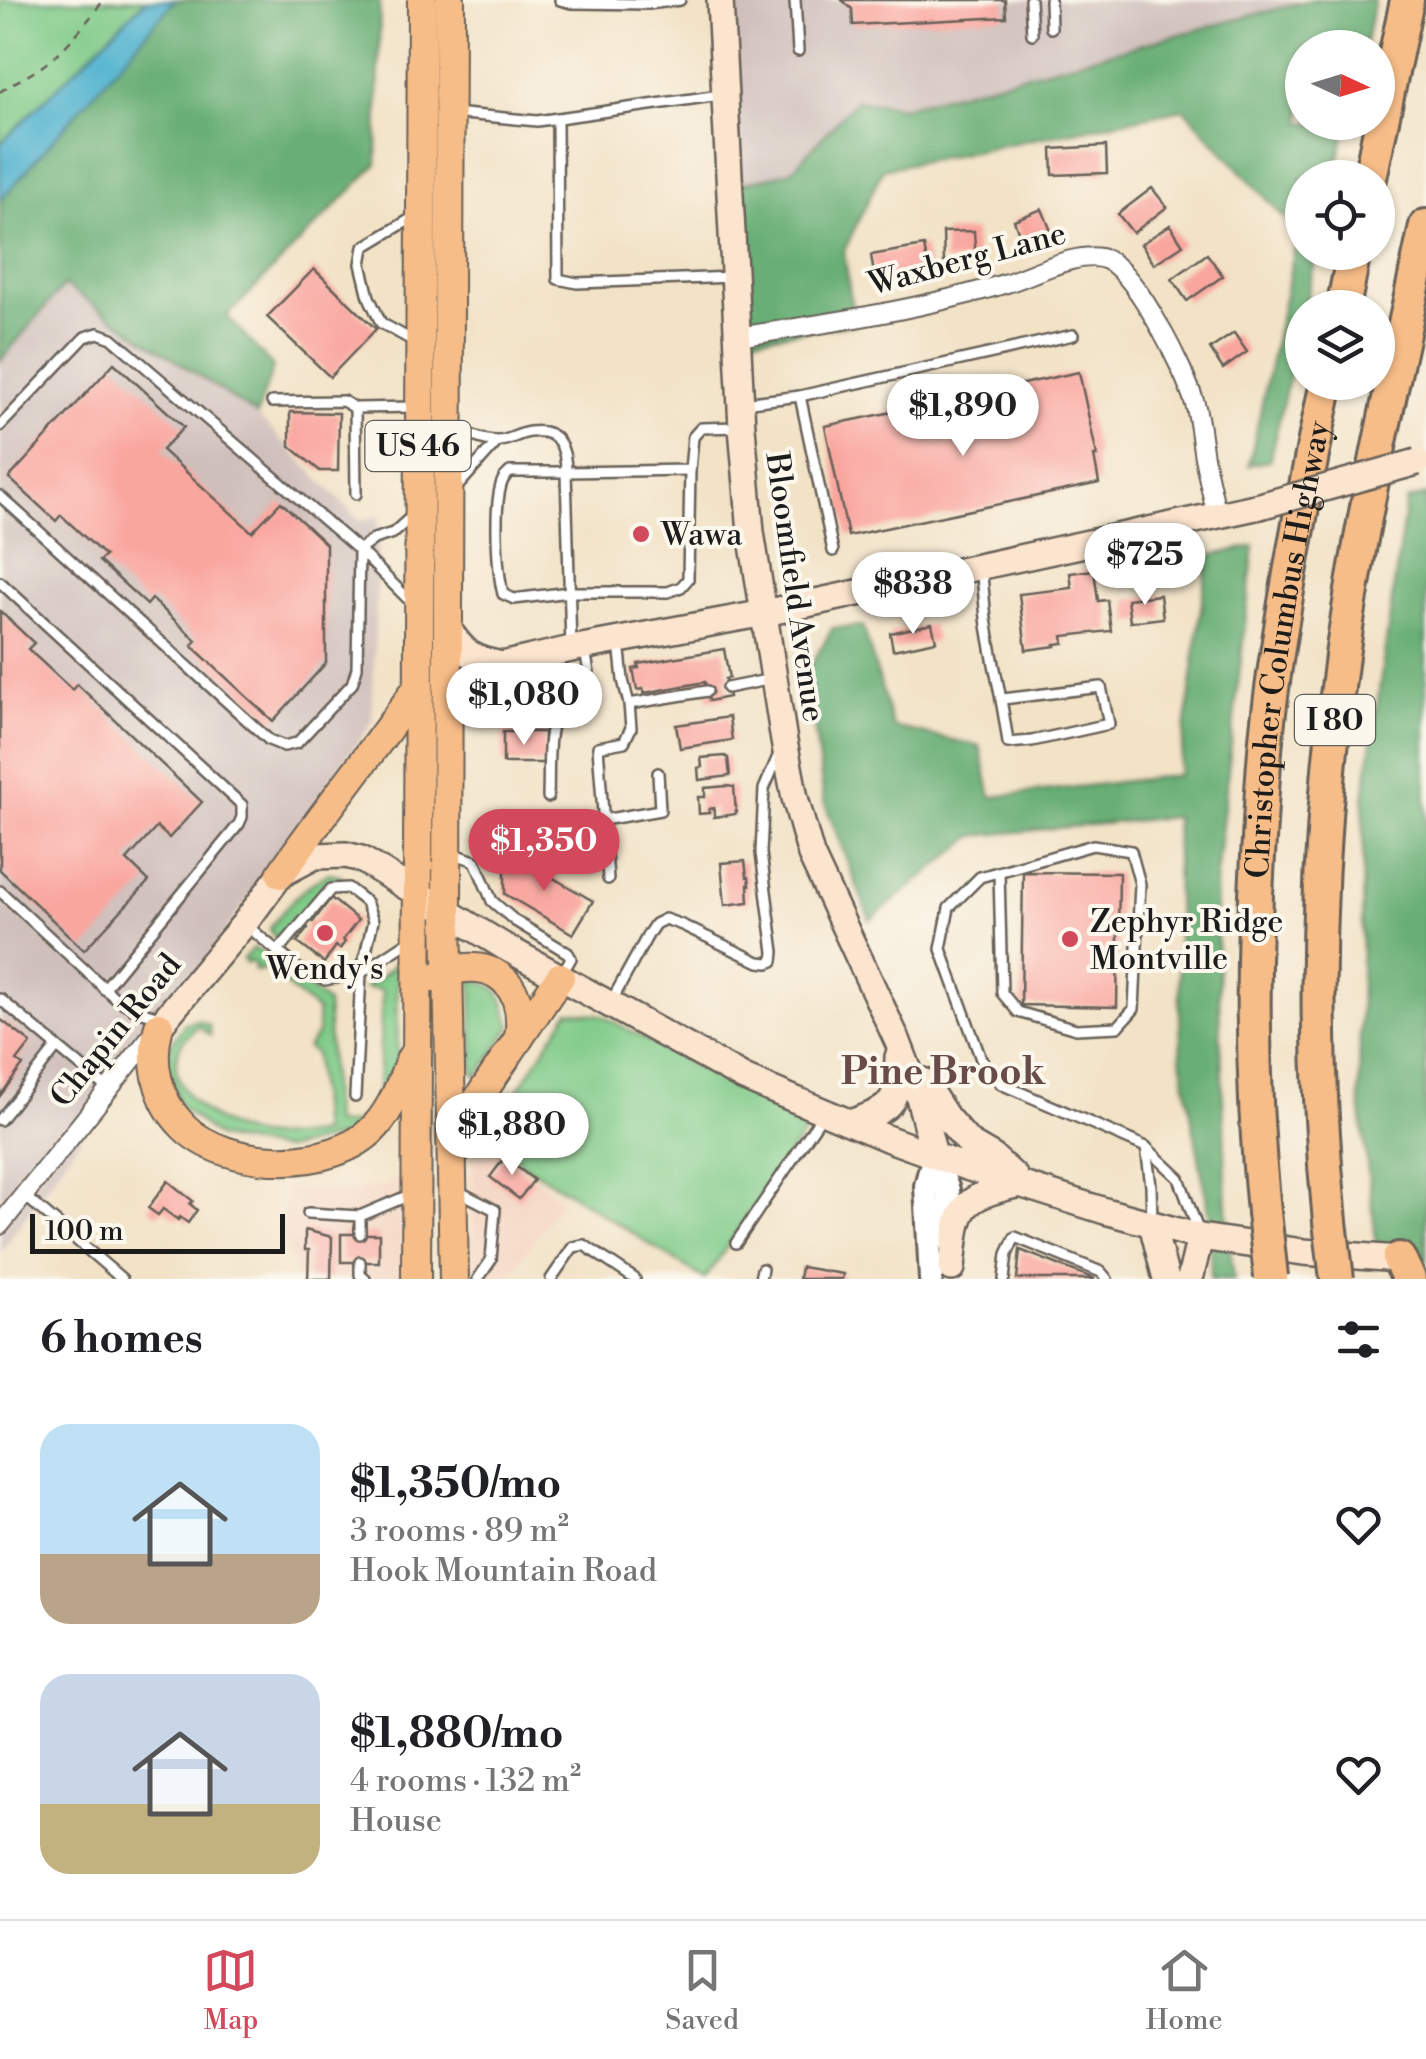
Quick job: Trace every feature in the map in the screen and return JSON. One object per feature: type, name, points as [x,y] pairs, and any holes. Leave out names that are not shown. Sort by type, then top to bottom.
[{"type":"highway","name":"US 46","points":[[416,1279],[422,0]]},
{"type":"highway","name":"US 46","points":[[450,0],[447,912],[454,1279]]},
{"type":"highway","points":[[1374,160],[1408,0]]},
{"type":"highway","name":"Christopher Columbus Highway","points":[[1338,1279],[1324,1163],[1318,1041],[1320,914],[1330,770],[1342,656],[1358,562],[1426,226]]},
{"type":"highway","name":"Christopher Columbus Highway","points":[[1271,1278],[1255,1108],[1253,1042],[1262,780],[1288,584],[1324,400]]},
{"type":"highway","points":[[281,874],[418,684]]},
{"type":"highway","points":[[417,988],[450,970],[488,970],[508,983],[518,1003],[519,1038]]},
{"type":"highway","points":[[454,1188],[474,1105],[560,977]]},
{"type":"highway","points":[[162,1022],[154,1052],[156,1075],[173,1115],[199,1138],[223,1149],[269,1160],[315,1158],[348,1147],[368,1134],[388,1109],[416,1042]]},
{"type":"main road","name":"Bloomfield Avenue","points":[[720,0],[741,415],[751,532],[784,741],[811,855],[898,1042],[920,1098],[934,1155]]},
{"type":"main road","points":[[449,704],[462,685],[502,665],[1217,517],[1421,460]]},
{"type":"main road","points":[[449,630],[474,658],[502,665]]},
{"type":"main road","points":[[281,874],[315,856],[346,854],[361,859],[560,977],[744,1078],[934,1155],[1200,1237],[1412,1266]]},
{"type":"main road","name":"Chapin Road","points":[[162,1022],[281,874]]},
{"type":"main road","points":[[854,1122],[886,1109],[894,1098],[898,1042]]},
{"type":"main road","points":[[898,1042],[947,1118],[969,1144],[1023,1183]]},
{"type":"main road","points":[[948,1277],[956,1222],[969,1202],[988,1191],[1023,1183]]},
{"type":"main road","points":[[1152,1224],[1166,1279]]},
{"type":"main road","points":[[1190,1279],[1200,1237]]},
{"type":"street","name":"Waxberg Lane","points":[[737,337],[923,306],[1004,284],[1064,262],[1099,257],[1118,268],[1135,289],[1181,371],[1195,405],[1217,517]]},
{"type":"street","name":"Chapin Road","points":[[0,1226],[162,1022]]},
{"type":"street","name":"Bloomfield Avenue","points":[[934,1155],[948,1190],[948,1277]]},
{"type":"lane","points":[[560,0],[648,4],[680,0]]},
{"type":"lane","points":[[795,0],[798,50]]},
{"type":"lane","points":[[1030,0],[1032,34]]},
{"type":"lane","points":[[1050,0],[1051,28]]},
{"type":"lane","points":[[450,112],[537,120],[725,94]]},
{"type":"lane","points":[[558,118],[558,278],[577,283],[734,277]]},
{"type":"lane","points":[[420,344],[381,323],[369,297],[361,264],[364,248],[421,213]]},
{"type":"lane","points":[[0,426],[79,342],[93,334],[108,336],[360,550],[419,610]]},
{"type":"lane","points":[[690,470],[510,472],[501,481],[498,546],[503,594],[514,599],[569,592],[668,592],[681,587],[688,579],[693,436],[701,428],[800,396],[1074,335]]},
{"type":"lane","points":[[800,396],[833,551]]},
{"type":"lane","points":[[272,402],[343,401],[355,408],[418,407]]},
{"type":"lane","points":[[355,408],[356,494]]},
{"type":"lane","points":[[449,424],[498,442]]},
{"type":"lane","points":[[449,497],[498,442],[531,431],[550,434],[560,441],[566,455],[569,592],[578,648],[590,683],[588,692],[552,725],[548,797]]},
{"type":"lane","points":[[0,496],[269,740],[284,746],[296,742],[356,676],[360,550]]},
{"type":"lane","points":[[360,550],[393,532],[418,512]]},
{"type":"lane","points":[[980,567],[1008,743],[1109,724],[1102,687],[1003,699]]},
{"type":"lane","points":[[0,582],[242,805],[238,824],[104,989]]},
{"type":"lane","points":[[608,880],[598,748],[624,742],[631,728],[619,640]]},
{"type":"lane","points":[[727,688],[775,679]]},
{"type":"lane","points":[[629,704],[707,691]]},
{"type":"lane","points":[[610,1004],[649,933],[655,924],[665,920],[759,962],[774,961],[761,853],[764,790],[784,741]]},
{"type":"lane","points":[[603,820],[660,810],[658,772]]},
{"type":"lane","points":[[1000,872],[1002,993],[1018,1012],[1076,1029],[1118,1027],[1134,1009],[1140,884],[1132,851],[1093,845],[980,877],[949,908],[940,949],[981,1059],[1001,1084],[1146,1147],[1179,1178],[1200,1237]]},
{"type":"lane","points":[[448,852],[475,861],[492,901],[516,922],[568,953],[571,958],[560,977]]},
{"type":"lane","points":[[278,951],[331,888],[348,888],[366,902],[373,922],[360,973],[355,1097]]},
{"type":"lane","points":[[0,891],[104,989],[126,1005],[162,1022]]},
{"type":"lane","points":[[244,924],[300,970],[325,980],[360,973],[418,936]]},
{"type":"lane","points":[[0,999],[108,1089]]},
{"type":"lane","points":[[0,1120],[57,1046]]},
{"type":"lane","points":[[736,1243],[824,1112]]},
{"type":"lane","points":[[1146,1147],[1152,1224]]},
{"type":"lane","points":[[454,1188],[495,1210],[491,1260],[478,1279]]},
{"type":"lane","points":[[308,1213],[360,1216],[416,1192]]},
{"type":"lane","points":[[24,1194],[122,1279]]},
{"type":"lane","points":[[360,1216],[360,1234]]},
{"type":"lane","points":[[1004,1279],[1014,1237],[1101,1272],[1108,1279]]},
{"type":"lane","points":[[551,1279],[573,1247],[584,1245],[628,1277]]},
{"type":"lane","points":[[360,1262],[360,1276],[364,1279]]},
{"type":"path","points":[[0,92],[58,53],[104,0]]},
{"type":"shaded area","points":[[720,0],[1311,0],[902,107],[856,100],[791,171],[730,187]]},
{"type":"shaded area","points":[[64,285],[257,415],[359,520],[379,516],[372,722],[0,1253],[0,361]]},
{"type":"shaded area","points":[[475,1140],[507,1151],[561,1201],[507,1279],[474,1279],[471,1162]]},
{"type":"shaded area","points":[[401,1175],[401,1279],[298,1279],[281,1230],[285,1189],[353,1191],[385,1186]]},
{"type":"green space","points":[[0,0],[146,0],[0,144]]},
{"type":"green space","points":[[175,0],[380,0],[377,164],[227,316],[273,367],[257,415],[64,285],[0,361],[0,201]]},
{"type":"green space","points":[[1311,0],[1375,0],[1368,30],[1285,30],[1285,140],[1343,140],[1338,160],[1285,160],[1285,219],[1184,109],[883,169],[844,251],[854,324],[737,340],[730,187],[791,171],[856,100],[902,107]]},
{"type":"green space","points":[[1290,270],[1313,270],[1309,290],[1286,290]]},
{"type":"green space","points":[[1285,295],[1285,393],[1270,460],[1249,465]]},
{"type":"green space","points":[[1426,495],[1426,1263],[1378,1258],[1359,1094],[1364,797],[1406,501]]},
{"type":"green space","points":[[1254,546],[1215,885],[1228,1232],[1234,1279],[1211,1279],[1211,1224],[1181,1058],[1175,817],[974,836],[870,920],[824,801],[807,671],[833,628],[863,626],[893,727],[980,746],[991,797],[1179,775],[1208,556]]},
{"type":"green space","points":[[329,873],[342,876],[340,882],[328,884],[283,937],[273,936],[270,928],[289,904]]},
{"type":"green space","points":[[253,948],[267,954],[327,1003],[333,1124],[351,1124],[360,1119],[378,1096],[382,990],[366,988],[397,962],[398,1069],[386,1098],[349,1135],[284,1150],[218,1138],[180,1106],[166,1063],[169,1048],[185,1023],[198,1020],[209,1025],[210,1035],[198,1026],[183,1041],[176,1060],[185,1091],[197,1104],[227,1126],[259,1136],[321,1133],[315,1053],[307,1048],[318,1033],[317,1011],[266,968],[257,971],[250,960],[246,963],[243,959]]},
{"type":"green space","points":[[472,979],[496,990],[511,1027],[478,1076],[473,1073]]},
{"type":"green space","points":[[569,1011],[601,1015],[808,1127],[705,1279],[486,1140]]},
{"type":"water","points":[[146,0],[175,0],[0,201],[0,144]]},
{"type":"building","points":[[842,0],[1005,0],[1006,17],[853,25],[852,9]]},
{"type":"building","points":[[1106,146],[1107,173],[1053,175],[1052,149]]},
{"type":"building","points":[[1152,188],[1167,207],[1133,233],[1118,214]]},
{"type":"building","points":[[1042,209],[1051,231],[1022,242],[1014,220]]},
{"type":"building","points":[[1170,225],[1183,245],[1154,264],[1141,244]]},
{"type":"building","points":[[974,231],[976,260],[944,262],[943,232]]},
{"type":"building","points":[[924,246],[930,278],[876,287],[871,255]]},
{"type":"building","points":[[1207,254],[1223,276],[1187,301],[1172,279]]},
{"type":"building","points":[[314,269],[376,329],[330,377],[267,317]]},
{"type":"building","points":[[1234,333],[1247,352],[1223,369],[1210,349]]},
{"type":"building","points":[[114,363],[184,427],[162,450],[252,532],[281,502],[326,544],[326,663],[273,721],[192,646],[196,640],[152,599],[147,605],[99,561],[105,556],[61,515],[56,521],[9,478]]},
{"type":"building","points":[[1079,372],[1099,483],[848,536],[825,426],[921,406],[927,434],[1019,414],[1013,386]]},
{"type":"building","points":[[290,412],[339,413],[338,471],[320,471],[290,446]]},
{"type":"building","points":[[1094,570],[1098,601],[1107,600],[1111,631],[1063,636],[1064,643],[1026,650],[1019,594],[1072,588],[1070,573]]},
{"type":"building","points":[[1160,595],[1163,618],[1130,622],[1127,599]]},
{"type":"building","points":[[0,611],[34,643],[28,649],[72,690],[77,684],[202,802],[169,838],[157,827],[127,860],[149,881],[84,950],[0,870]]},
{"type":"building","points":[[932,624],[936,641],[893,650],[890,633]]},
{"type":"building","points":[[724,649],[729,697],[709,701],[705,682],[644,693],[643,689],[637,690],[633,669],[639,668],[638,664]]},
{"type":"building","points":[[729,717],[732,740],[680,748],[676,725]]},
{"type":"building","points":[[503,732],[544,732],[544,763],[503,763]]},
{"type":"building","points":[[725,756],[730,776],[699,780],[701,758]]},
{"type":"building","points":[[734,787],[736,814],[714,817],[714,808],[699,814],[698,797],[705,797],[705,788]]},
{"type":"building","points":[[505,850],[593,901],[573,934],[505,894]]},
{"type":"building","points":[[745,861],[749,902],[725,905],[721,863]]},
{"type":"building","name":"Zephyr Ridge Montville","points":[[1023,872],[1119,873],[1117,1007],[1021,1005]]},
{"type":"building","points":[[331,898],[358,920],[340,949],[336,946],[324,963],[297,942],[309,920],[313,922]]},
{"type":"building","points":[[0,1019],[31,1043],[17,1061],[23,1065],[0,1096]]},
{"type":"building","points":[[505,1157],[534,1180],[519,1199],[490,1177]]},
{"type":"building","points":[[168,1181],[193,1201],[190,1204],[197,1210],[188,1223],[163,1209],[158,1215],[148,1208]]},
{"type":"building","points":[[305,1230],[332,1237],[331,1279],[308,1279]]},
{"type":"building","points":[[341,1234],[379,1234],[379,1262],[341,1262]]},
{"type":"building","points":[[1020,1250],[1095,1279],[1017,1279]]},
{"type":"building","points":[[801,1267],[843,1274],[842,1279],[799,1279]]},
{"type":"place","name":"Wawa","points":[[641,534]]},
{"type":"place","name":"Wendy's","points":[[325,933]]},
{"type":"place","name":"Zephyr Ridge Montville","points":[[1070,939]]},
{"type":"district","name":"Pine Brook","points":[[943,1071]]}]
